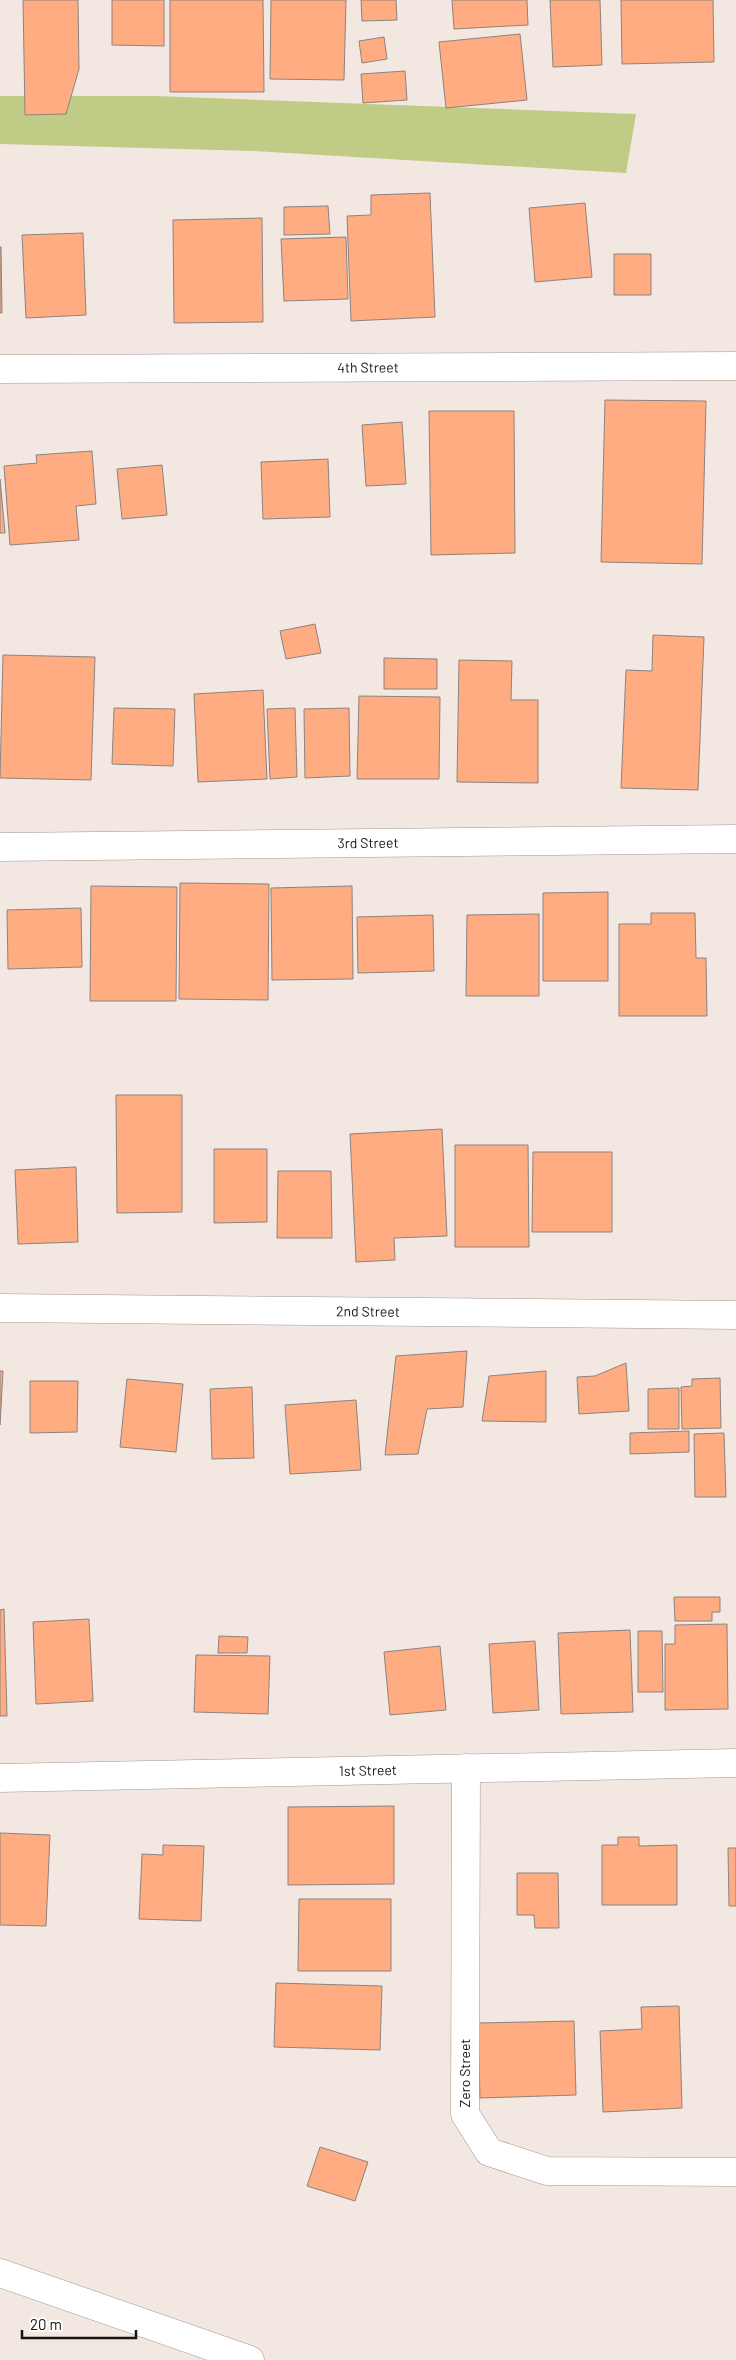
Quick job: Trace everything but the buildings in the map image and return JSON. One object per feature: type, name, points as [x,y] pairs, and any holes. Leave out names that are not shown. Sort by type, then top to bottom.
[{"type":"street","name":"4th Street","points":[[0,369],[736,366]]},
{"type":"street","name":"3rd Street","points":[[0,847],[736,840]]},
{"type":"street","name":"2nd Street","points":[[0,1308],[736,1315]]},
{"type":"street","name":"1st Street","points":[[0,1778],[736,1763]]},
{"type":"street","name":"Zero Street","points":[[466,1768],[465,2114],[489,2152],[547,2171],[736,2172]]},
{"type":"street","points":[[0,2273],[250,2360]]},
{"type":"green space","points":[[0,96],[155,96],[636,114],[626,173],[254,151],[0,144]]}]
